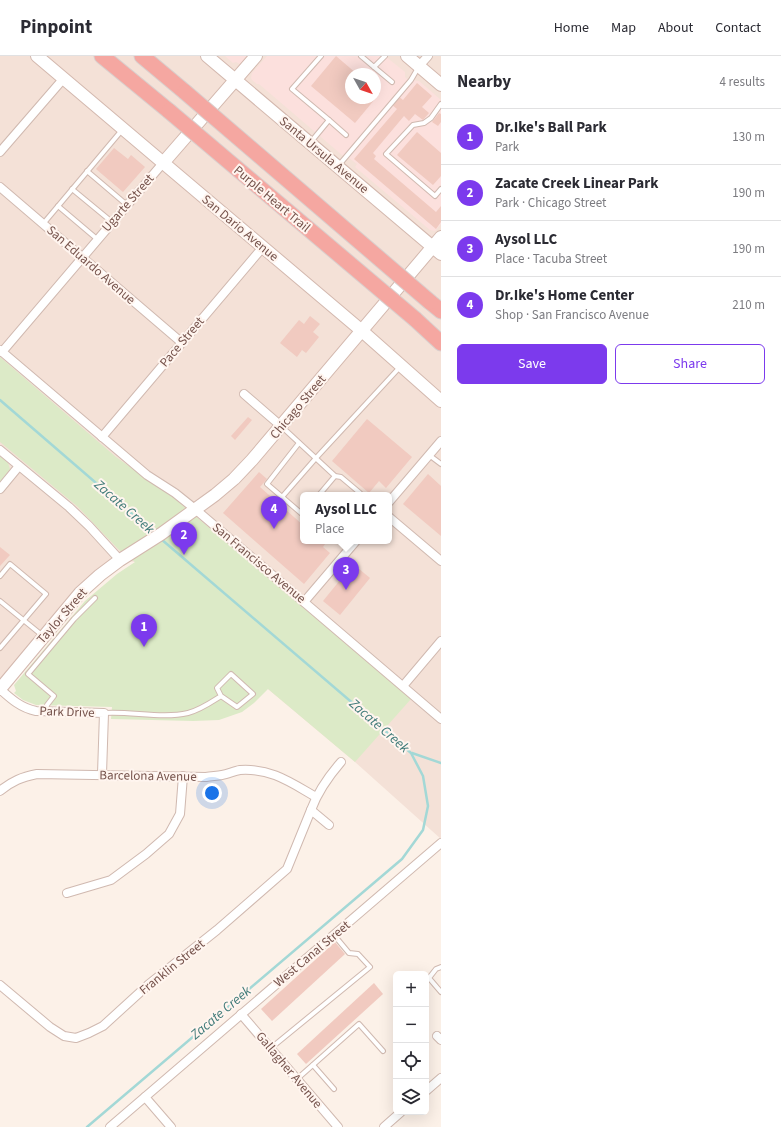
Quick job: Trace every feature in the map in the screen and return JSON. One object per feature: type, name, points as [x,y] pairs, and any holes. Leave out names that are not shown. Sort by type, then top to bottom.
[{"type":"highway","name":"Purple Heart Trail","points":[[102,56],[414,319],[441,344]]},
{"type":"highway","name":"Purple Heart Trail","points":[[142,56],[151,61],[184,92],[441,311]]},
{"type":"main road","name":"San Dario Avenue","points":[[37,56],[362,331],[441,401]]},
{"type":"main road","name":"Santa Ursula Avenue","points":[[207,56],[437,251]]},
{"type":"main road","name":"Ugarte Street","points":[[163,163],[256,56]]},
{"type":"main road","points":[[407,56],[441,85]]},
{"type":"main road","name":"Chicago Street","points":[[132,552],[184,517],[234,479],[362,331],[437,251],[441,238]]},
{"type":"main road","name":"Taylor Street","points":[[0,689],[80,593],[132,552]]},
{"type":"street","points":[[419,66],[428,56]]},
{"type":"street","points":[[0,152],[64,78]]},
{"type":"street","name":"Ugarte Street","points":[[1,351],[163,163]]},
{"type":"street","name":"San Eduardo Avenue","points":[[0,187],[181,342]]},
{"type":"street","name":"Pace Street","points":[[102,437],[263,247]]},
{"type":"street","name":"San Francisco Avenue","points":[[1,351],[147,475],[175,493],[195,509],[441,718]]},
{"type":"street","points":[[244,394],[281,426]]},
{"type":"street","points":[[392,498],[441,441]]},
{"type":"street","points":[[0,450],[69,507],[89,526],[120,560]]},
{"type":"street","points":[[0,489],[19,466]]},
{"type":"street","points":[[392,520],[441,562]]},
{"type":"street","points":[[304,602],[353,544]]},
{"type":"street","points":[[403,686],[441,641]]},
{"type":"street","name":"Park Drive","points":[[0,689],[21,706],[28,709],[46,712],[104,713],[102,774]]},
{"type":"street","name":"Franklin Street","points":[[0,985],[50,1027],[64,1036],[76,1038],[103,1026],[148,985],[217,930],[287,869],[316,797],[323,784],[341,762]]},
{"type":"street","name":"Barcelona Avenue","points":[[0,791],[8,784],[22,777],[37,774],[206,777],[222,775],[238,770],[254,770],[269,772],[283,777],[316,797]]},
{"type":"street","points":[[67,893],[111,880],[146,854],[169,834],[180,814],[183,776]]},
{"type":"street","points":[[311,810],[329,825]]},
{"type":"street","name":"West Canal Street","points":[[110,1127],[441,843]]},
{"type":"street","name":"Gallagher Avenue","points":[[241,1014],[338,1127]]},
{"type":"street","points":[[429,1088],[441,1078]]},
{"type":"street","points":[[145,1097],[171,1127]]},
{"type":"street","points":[[384,1127],[398,1115]]},
{"type":"lane","points":[[321,56],[292,89],[346,134]]},
{"type":"lane","points":[[361,56],[392,82]]},
{"type":"lane","points":[[374,67],[385,56]]},
{"type":"lane","points":[[338,166],[411,80],[419,66]]},
{"type":"lane","points":[[441,104],[431,118],[424,123],[413,125],[386,154],[435,196],[441,189]]},
{"type":"lane","points":[[310,143],[329,120]]},
{"type":"lane","points":[[43,224],[123,129]]},
{"type":"lane","points":[[87,171],[127,205]]},
{"type":"lane","points":[[72,189],[112,222]]},
{"type":"lane","points":[[58,206],[97,239]]},
{"type":"lane","points":[[282,497],[401,366]]},
{"type":"lane","points":[[281,426],[335,476],[341,477],[359,492]]},
{"type":"lane","points":[[299,443],[267,484],[300,512]]},
{"type":"lane","points":[[429,455],[441,464]]},
{"type":"lane","points":[[322,492],[335,476]]},
{"type":"lane","points":[[0,576],[10,564],[46,594],[0,648]]},
{"type":"lane","points":[[46,712],[47,705],[54,696],[28,674],[74,619],[95,598]]},
{"type":"lane","points":[[0,601],[44,637]]},
{"type":"lane","points":[[232,674],[253,694],[237,707],[221,696],[218,688],[232,674]]},
{"type":"lane","points":[[104,713],[177,715],[189,713],[205,706],[221,696]]},
{"type":"lane","points":[[271,1048],[370,967],[358,954],[349,953],[334,935]]},
{"type":"lane","points":[[441,968],[436,969],[429,978],[441,992]]},
{"type":"lane","points":[[297,1079],[360,1024],[382,1051]]},
{"type":"lane","points":[[313,1065],[334,1089]]},
{"type":"shaded area","points":[[0,56],[441,56],[441,839],[355,762],[268,689],[135,562],[120,560],[100,575],[0,689]]},
{"type":"shaded area","points":[[225,56],[247,56],[240,64],[236,62],[233,63]]},
{"type":"shaded area","points":[[267,56],[385,56],[405,72],[405,77],[407,79],[419,81],[441,100],[441,224],[435,231],[430,230],[355,167],[357,164],[342,155],[251,78],[252,73]]},
{"type":"green space","points":[[0,357],[116,457],[174,498],[411,699],[355,762],[268,689],[254,703],[242,712],[219,720],[193,721],[111,719],[112,707],[36,705],[23,700],[14,693],[16,691],[14,685],[85,601],[117,574],[135,562],[118,549],[78,507],[0,442]]},
{"type":"green space","points":[[0,456],[8,463],[10,469],[0,483]]},
{"type":"building","points":[[336,56],[350,68],[345,68],[345,104],[371,104],[355,123],[311,86]]},
{"type":"building","points":[[417,83],[432,96],[422,107],[429,113],[423,120],[415,114],[409,121],[404,116],[373,153],[376,156],[374,159],[436,212],[441,206],[441,222],[436,229],[354,159],[397,109],[391,104],[398,96],[403,100]]},
{"type":"building","points":[[439,113],[441,114],[441,122],[438,126],[432,122]]},
{"type":"building","points":[[417,132],[441,153],[441,176],[433,185],[397,155]]},
{"type":"building","points":[[114,148],[128,159],[131,155],[145,167],[123,192],[96,169]]},
{"type":"building","points":[[310,316],[320,324],[313,332],[319,337],[306,353],[302,350],[297,357],[280,343],[299,320],[304,324]]},
{"type":"building","points":[[248,417],[252,420],[235,440],[231,436]]},
{"type":"building","points":[[367,419],[412,457],[386,488],[379,481],[370,492],[368,492],[332,461]]},
{"type":"building","points":[[259,472],[267,479],[260,487],[300,522],[300,544],[325,544],[323,547],[330,553],[304,584],[223,513]]},
{"type":"building","points":[[428,474],[441,486],[441,536],[403,504]]},
{"type":"building","points":[[0,547],[10,555],[0,566]]},
{"type":"building","points":[[353,564],[370,578],[340,615],[323,601]]},
{"type":"building","points":[[335,942],[345,954],[272,1021],[261,1009]]},
{"type":"building","points":[[374,983],[383,994],[306,1064],[297,1054]]},
{"type":"waterway","name":"Zacate Creek","points":[[0,400],[154,533]]},
{"type":"waterway","name":"Zacate Creek","points":[[87,1127],[402,859],[423,830],[428,806],[423,776],[411,753],[161,539]]},
{"type":"waterway","points":[[412,753],[441,763]]},
{"type":"place","name":"Dr.Ike's Home Center","points":[[274,529]]},
{"type":"place","name":"Zacate Creek Linear Park","points":[[184,555]]},
{"type":"place","name":"Aysol LLC","points":[[346,590]]},
{"type":"place","name":"Dr.Ike's Ball Park","points":[[144,647]]}]
